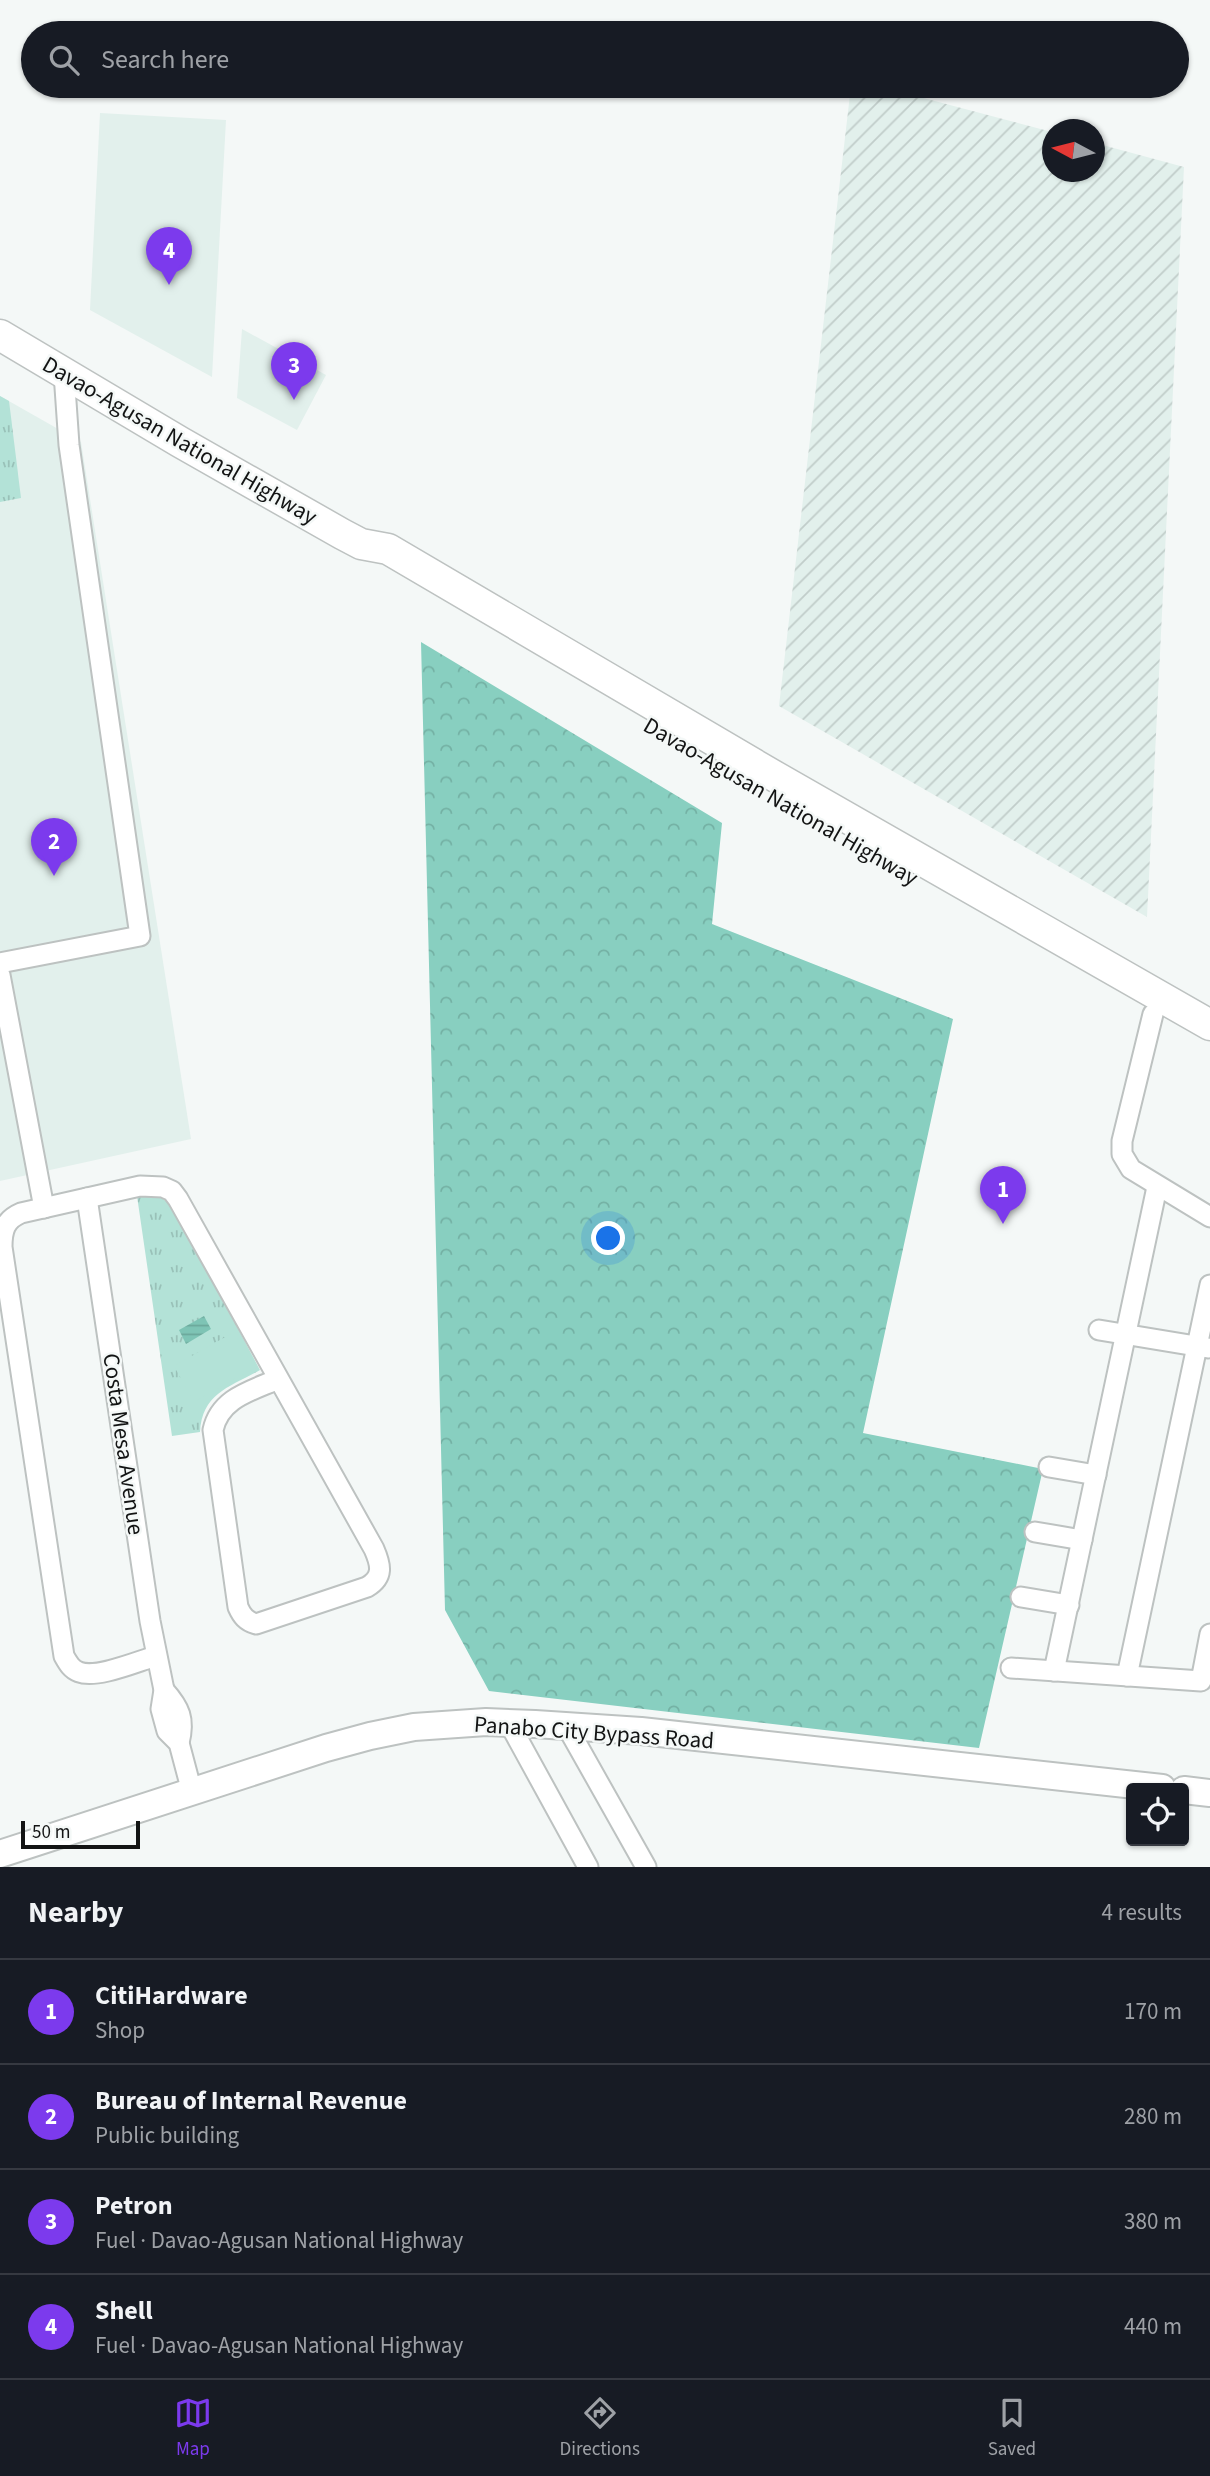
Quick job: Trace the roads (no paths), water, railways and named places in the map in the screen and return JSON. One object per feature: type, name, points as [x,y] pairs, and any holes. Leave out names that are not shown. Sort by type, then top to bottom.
[{"type":"highway","name":"Davao-Agusan National Highway","points":[[0,335],[180,442],[360,544],[388,550],[771,786],[1210,1047]]},
{"type":"highway","name":"Davao-Agusan National Highway","points":[[771,786],[1210,1025]]},
{"type":"main road","name":"Panabo City Bypass Road","points":[[0,1854],[370,1736],[443,1724],[509,1723],[641,1731],[1126,1784]]},
{"type":"main road","points":[[1189,1791],[1210,1793]]},
{"type":"street","points":[[0,963],[140,936],[69,445],[64,373]]},
{"type":"street","points":[[0,975],[44,1208]]},
{"type":"street","points":[[1153,1014],[1122,1141],[1122,1154],[1126,1163],[1157,1187],[1210,1217]]},
{"type":"street","points":[[156,1656],[87,1674],[77,1672],[64,1656],[2,1247],[5,1225],[12,1217],[21,1213],[140,1186],[152,1185],[172,1191],[374,1549],[380,1561],[381,1572],[376,1582],[367,1587],[256,1624],[243,1617],[238,1607],[213,1430],[216,1418],[224,1406],[278,1379]]},
{"type":"street","points":[[1054,1671],[1157,1187]]},
{"type":"street","name":"Costa Mesa Avenue","points":[[87,1198],[156,1656],[164,1690],[177,1704],[183,1727],[179,1743],[192,1792]]},
{"type":"street","points":[[1127,1676],[1204,1347],[1210,1285]]},
{"type":"street","points":[[1099,1330],[1204,1347]]},
{"type":"street","points":[[1049,1467],[1096,1475]]},
{"type":"street","points":[[1035,1532],[1082,1539]]},
{"type":"street","points":[[1021,1597],[1069,1605]]},
{"type":"street","points":[[1011,1668],[1201,1681],[1210,1634]]},
{"type":"street","points":[[509,1723],[588,1867]]},
{"type":"street","points":[[566,1726],[646,1867]]},
{"type":"place","name":"Shell","points":[[169,285]]},
{"type":"place","name":"Petron","points":[[294,400]]},
{"type":"place","name":"Bureau of Internal Revenue","points":[[54,876]]},
{"type":"place","name":"CitiHardware","points":[[1003,1224]]}]
